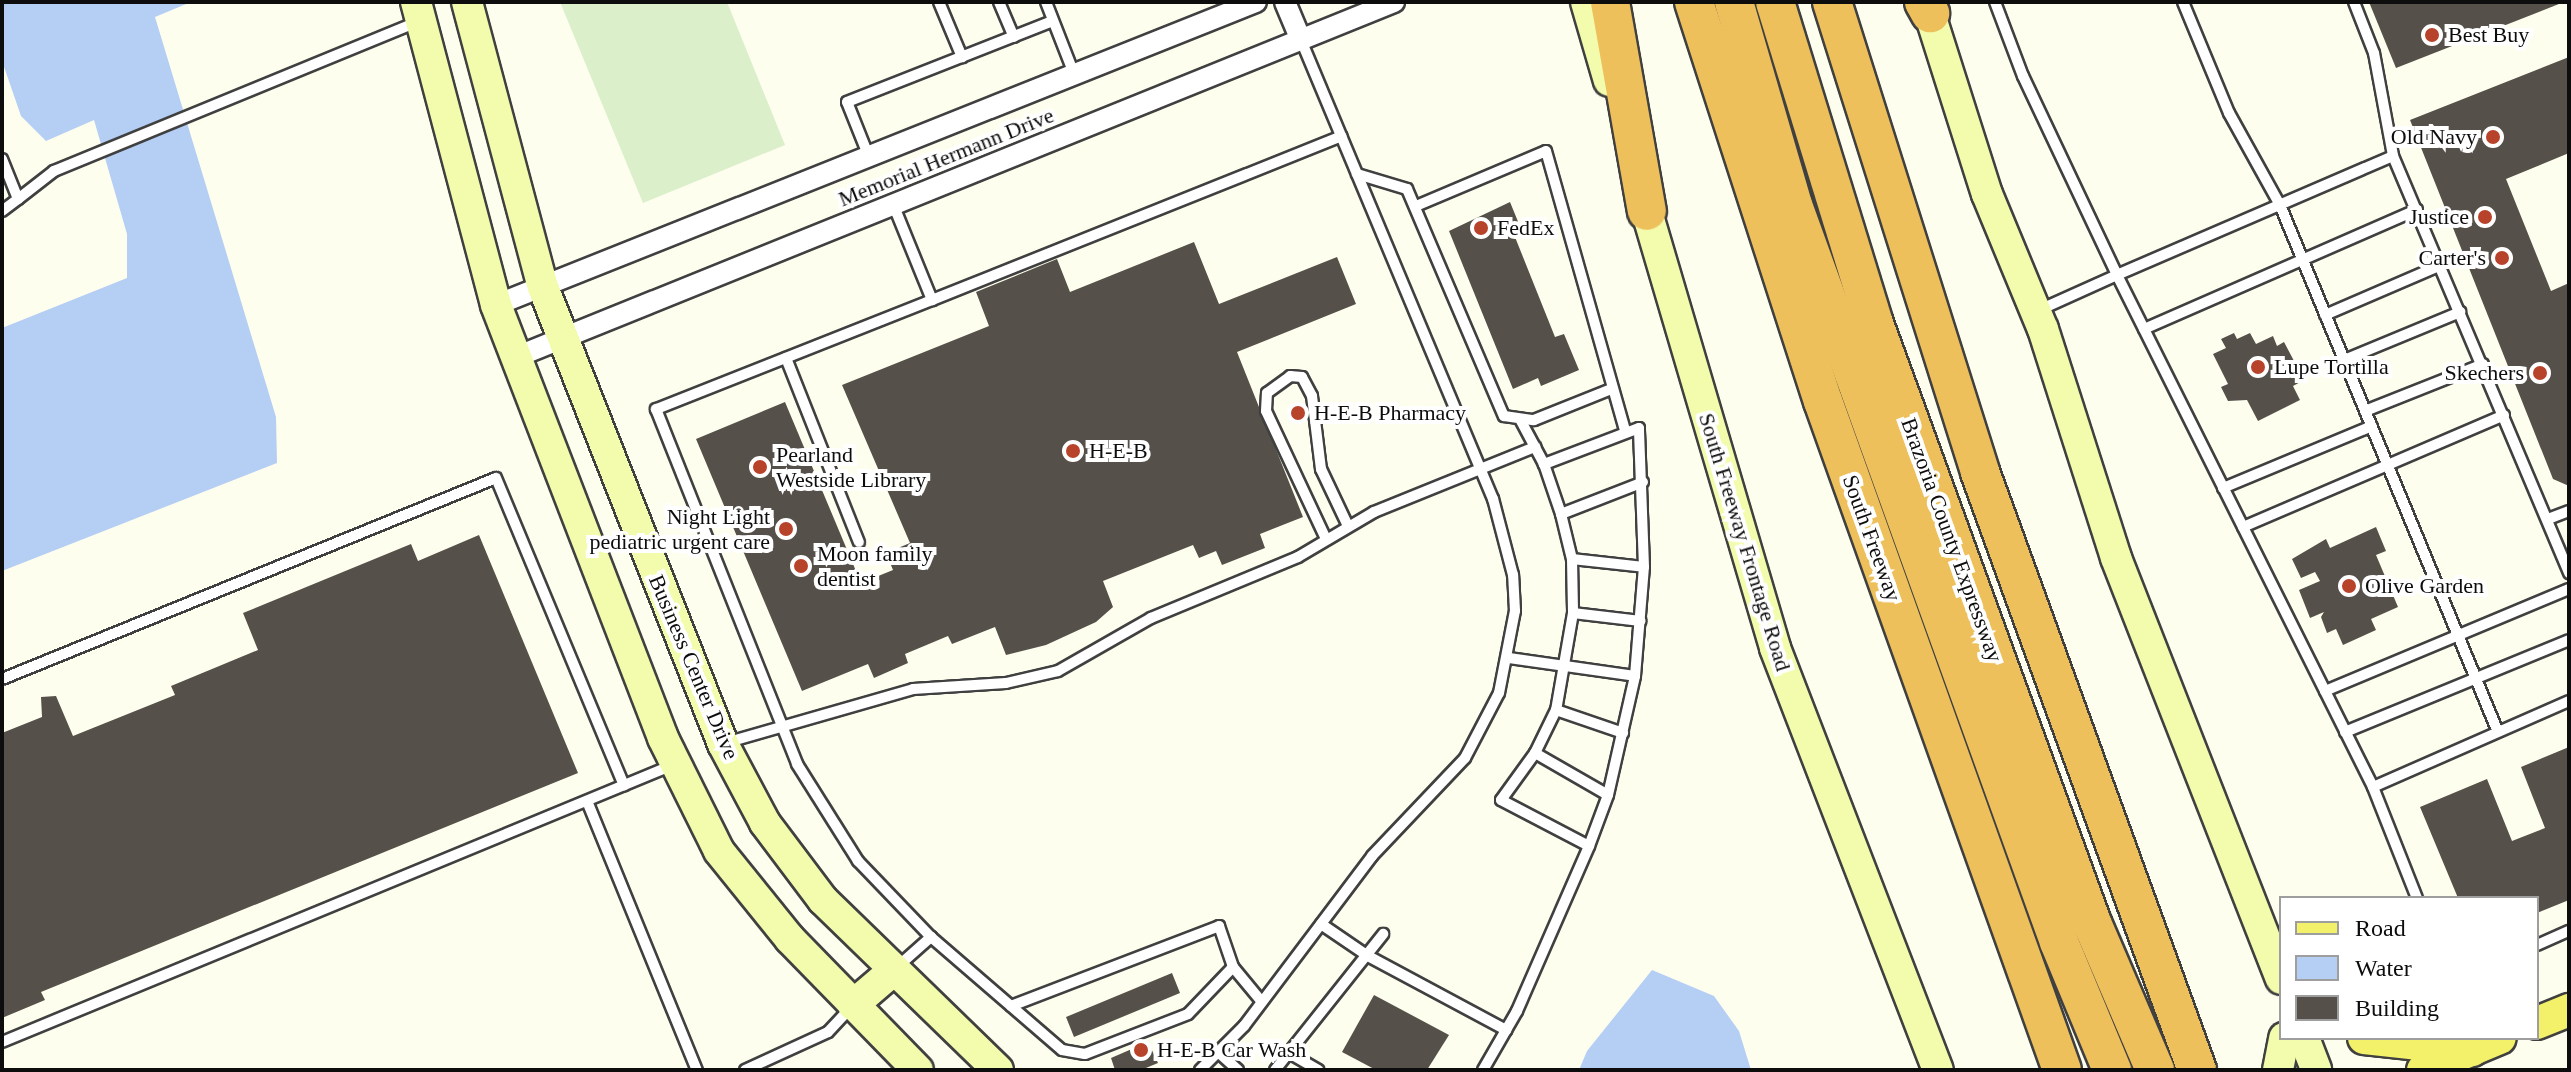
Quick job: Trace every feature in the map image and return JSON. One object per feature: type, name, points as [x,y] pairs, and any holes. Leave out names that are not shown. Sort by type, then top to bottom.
[{"type":"highway","points":[[1610,2],[1647,211]]},
{"type":"highway","name":"South Freeway","points":[[1694,2],[1823,401],[2062,1070]]},
{"type":"highway","name":"Brazoria County Expressway","points":[[1734,2],[1793,205],[2059,942],[2111,1068]]},
{"type":"highway","name":"Brazoria County Expressway","points":[[1775,2],[1873,321],[2092,923],[2151,1062]]},
{"type":"highway","points":[[1832,2],[1980,472],[2190,1054]]},
{"type":"main road","points":[[2539,1022],[2569,1010]]},
{"type":"main road","points":[[2405,1040],[2486,1044]]},
{"type":"main road","points":[[2423,1070],[2486,1044]]},
{"type":"street","name":"Business Center Drive","points":[[467,2],[543,287],[723,744],[765,823],[823,900],[998,1070]]},
{"type":"street","name":"Memorial Hermann Drive","points":[[496,305],[1256,2]]},
{"type":"street","points":[[1285,2],[1301,40]]},
{"type":"street","name":"Memorial Hermann Drive","points":[[516,357],[1394,2]]},
{"type":"street","name":"South Freeway Frontage Road","points":[[1586,2],[1775,648],[1938,1070]]},
{"type":"street","points":[[1927,6],[1987,194],[2036,311],[2116,558],[2279,974]]},
{"type":"street","points":[[419,12],[496,305],[676,764],[719,851],[853,1005],[918,1070]]},
{"type":"street","points":[[676,764],[723,744]]},
{"type":"street","points":[[853,1005],[894,970]]},
{"type":"street","points":[[2278,1070],[2284,1040]]},
{"type":"street","points":[[2305,1040],[2316,1070]]},
{"type":"lane","points":[[939,2],[962,57]]},
{"type":"lane","points":[[999,2],[1014,37]]},
{"type":"lane","points":[[1046,2],[1074,74]]},
{"type":"lane","points":[[1995,2],[2023,76],[2117,275],[2373,787],[2416,896]]},
{"type":"lane","points":[[2183,2],[2229,113],[2280,205],[2498,732]]},
{"type":"lane","points":[[2354,2],[2374,53],[2393,156],[2569,573]]},
{"type":"lane","points":[[2,211],[54,171],[196,113],[419,12]]},
{"type":"lane","points":[[869,157],[847,102],[1053,21]]},
{"type":"lane","points":[[1200,1070],[1262,1002],[1372,856],[1465,758],[1490,716],[1509,658],[1513,575],[1505,537],[1480,469],[1301,40]]},
{"type":"lane","points":[[1233,967],[1188,1014],[1085,1054],[1062,1050],[931,937],[858,861],[815,798],[779,724],[656,409],[1341,136]]},
{"type":"lane","points":[[1416,206],[1546,151],[1625,430]]},
{"type":"lane","points":[[2036,311],[2393,156]]},
{"type":"lane","points":[[3,164],[18,199]]},
{"type":"lane","points":[[1357,174],[1407,189],[1495,405],[1504,416],[1521,421],[1611,389]]},
{"type":"lane","points":[[893,204],[932,300]]},
{"type":"lane","points":[[2144,329],[2417,210]]},
{"type":"lane","points":[[2325,315],[2441,265]]},
{"type":"lane","points":[[2344,360],[2460,312]]},
{"type":"lane","points":[[786,358],[859,542]]},
{"type":"lane","points":[[2365,411],[2483,364]]},
{"type":"lane","points":[[1326,539],[1266,411],[1267,393],[1290,376],[1302,377],[1312,396],[1321,469],[1348,526]]},
{"type":"lane","points":[[2243,527],[2504,415]]},
{"type":"lane","points":[[1521,421],[1544,464],[1561,514],[1572,559],[1573,613],[1556,710],[1535,753],[1501,800],[1589,846]]},
{"type":"lane","points":[[2223,488],[2372,426]]},
{"type":"lane","points":[[1483,1070],[1506,1030],[1589,846],[1608,795],[1635,676],[1641,621],[1644,567],[1639,428],[1625,430],[1544,464]]},
{"type":"lane","points":[[723,744],[779,724],[913,689],[1006,683],[1058,671],[1151,618],[1298,557],[1348,526],[1535,447]]},
{"type":"lane","points":[[2,679],[496,478],[624,785]]},
{"type":"lane","points":[[1561,514],[1643,482]]},
{"type":"lane","points":[[2548,519],[2569,511]]},
{"type":"lane","points":[[1572,559],[1644,567]]},
{"type":"lane","points":[[2325,691],[2569,589]]},
{"type":"lane","points":[[1573,613],[1641,621]]},
{"type":"lane","points":[[2345,732],[2569,640]]},
{"type":"lane","points":[[1509,658],[1635,676]]},
{"type":"lane","points":[[2373,787],[2567,705]]},
{"type":"lane","points":[[1556,710],[1623,733]]},
{"type":"lane","points":[[1535,753],[1608,795]]},
{"type":"lane","points":[[2,1042],[676,764]]},
{"type":"lane","points":[[587,801],[697,1070]]},
{"type":"lane","points":[[1321,924],[1368,956],[1506,1030]]},
{"type":"lane","points":[[1011,1006],[1219,926],[1233,967],[1262,1002]]},
{"type":"lane","points":[[2539,944],[2569,931]]},
{"type":"lane","points":[[1275,1070],[1383,934]]},
{"type":"lane","points":[[894,970],[931,937]]},
{"type":"lane","points":[[745,1070],[762,1067],[828,1032],[853,1005]]},
{"type":"lane","points":[[1218,1052],[1238,1070]]},
{"type":"lane","points":[[1289,1053],[1319,1070]]},
{"type":"green space","points":[[560,2],[727,2],[785,145],[643,203]]},
{"type":"water","points":[[2,2],[191,2],[155,17],[276,417],[277,463],[2,571],[2,328],[127,278],[127,234],[94,120],[46,141],[21,116],[2,61]]},
{"type":"water","points":[[1652,970],[1714,996],[1739,1031],[1751,1070],[1579,1070],[1587,1051]]},
{"type":"building","name":"Best Buy","points":[[2369,2],[2564,2],[2396,68]]},
{"type":"building","points":[[2569,57],[2569,153],[2506,179],[2551,291],[2569,283],[2569,486],[2553,479],[2410,120]]},
{"type":"building","points":[[1510,202],[1519,224],[1511,227],[1555,337],[1564,334],[1579,370],[1541,386],[1538,378],[1513,389],[1449,231]]},
{"type":"building","name":"H-E-B","points":[[1194,242],[1219,304],[1337,257],[1356,304],[1237,352],[1303,517],[1260,534],[1265,548],[1222,565],[1216,551],[1199,558],[1193,545],[1103,581],[1113,607],[1096,622],[1046,645],[1006,655],[995,627],[952,644],[948,636],[905,654],[908,663],[874,678],[868,664],[802,691],[696,439],[785,402],[861,583],[893,570],[886,553],[910,543],[842,385],[989,326],[976,292],[1057,259],[1070,292]]},
{"type":"building","name":"Lupe Tortilla","points":[[2234,333],[2237,339],[2250,333],[2256,344],[2273,336],[2277,346],[2284,342],[2304,380],[2293,386],[2300,400],[2258,421],[2247,400],[2228,401],[2221,387],[2228,384],[2213,354],[2226,348],[2221,339]]},
{"type":"building","name":"Olive Garden","points":[[2376,527],[2386,551],[2376,555],[2398,607],[2371,619],[2376,630],[2343,645],[2336,629],[2327,633],[2321,617],[2324,612],[2310,618],[2299,590],[2320,581],[2315,572],[2301,578],[2292,559],[2326,539],[2330,548]]},
{"type":"building","points":[[479,535],[578,773],[41,992],[45,1000],[2,1018],[2,733],[42,717],[41,697],[56,696],[73,736],[175,695],[171,686],[258,650],[243,613],[411,544],[418,561]]},
{"type":"building","points":[[2569,747],[2569,900],[2539,912],[2539,896],[2457,896],[2420,807],[2487,779],[2512,841],[2545,828],[2521,767]]},
{"type":"building","points":[[1172,973],[1180,993],[1074,1037],[1066,1017]]},
{"type":"building","points":[[1374,995],[1449,1035],[1427,1070],[1376,1070],[1342,1052]]},
{"type":"building","name":"H-E-B Car Wash","points":[[1148,1042],[1158,1063],[1141,1070],[1115,1070],[1111,1058]]},
{"type":"place","name":"Best Buy","points":[[2432,35]]},
{"type":"place","name":"Old Navy","points":[[2493,137]]},
{"type":"place","name":"Justice","points":[[2485,217]]},
{"type":"place","name":"FedEx","points":[[1481,228]]},
{"type":"place","name":"Carter's","points":[[2502,258]]},
{"type":"place","name":"Lupe Tortilla","points":[[2258,367]]},
{"type":"place","name":"Skechers","points":[[2540,373]]},
{"type":"place","name":"H-E-B Pharmacy","points":[[1298,413]]},
{"type":"place","name":"H-E-B","points":[[1073,451]]},
{"type":"place","name":"Pearland Westside Library","points":[[760,467]]},
{"type":"place","name":"Night Light pediatric urgent care","points":[[786,529]]},
{"type":"place","name":"Moon family dentist","points":[[801,566]]},
{"type":"place","name":"Olive Garden","points":[[2349,586]]},
{"type":"place","name":"H-E-B Car Wash","points":[[1141,1050]]}]
